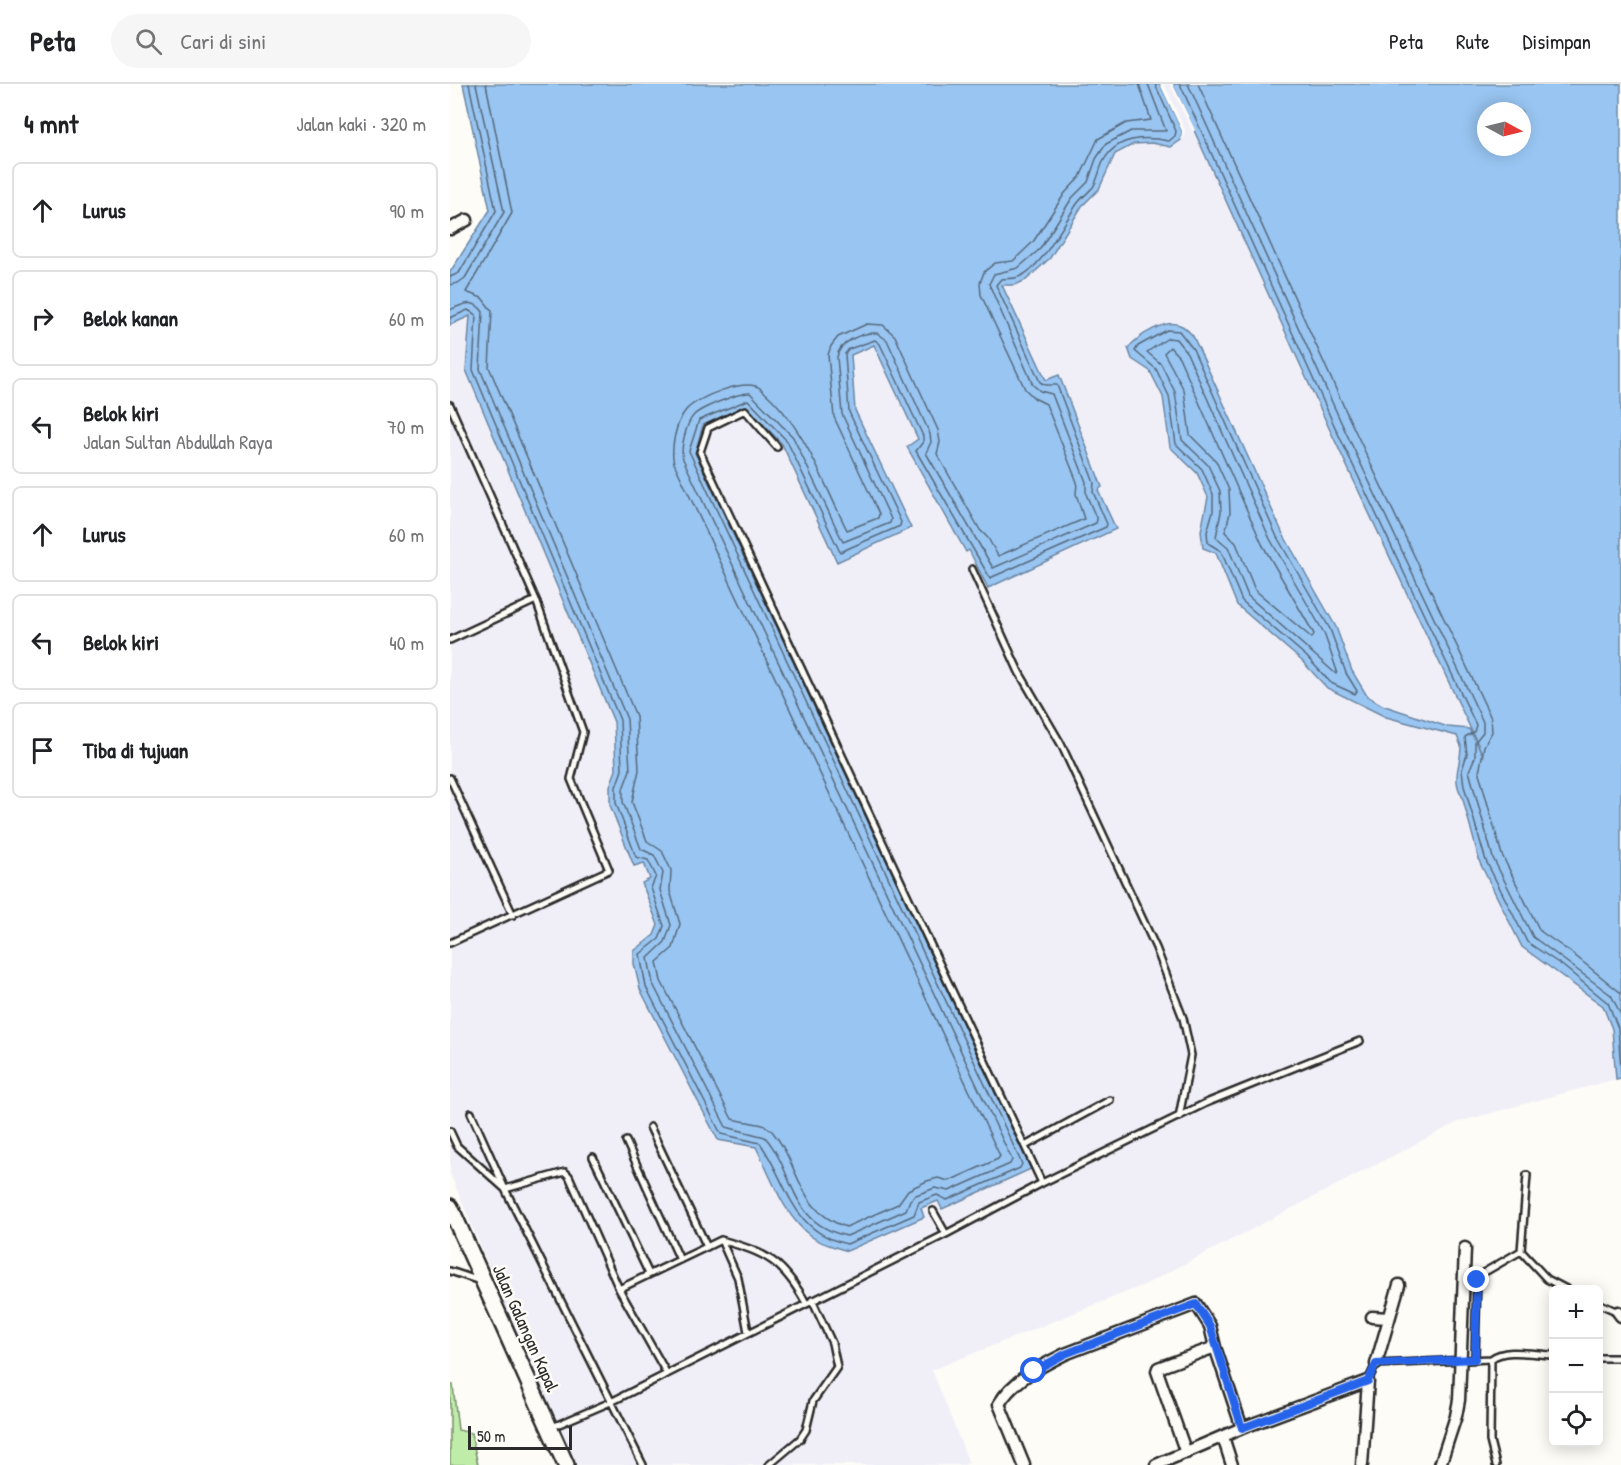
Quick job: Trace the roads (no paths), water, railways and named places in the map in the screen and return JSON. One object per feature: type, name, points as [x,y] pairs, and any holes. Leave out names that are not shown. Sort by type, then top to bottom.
[{"type":"main road","name":"Jalan Galangan Kapal","points":[[450,1207],[567,1465]]},
{"type":"street","points":[[450,229],[467,220]]},
{"type":"street","points":[[1440,1465],[1456,1416],[1465,1248]]},
{"type":"street","points":[[1376,1364],[1399,1285]]},
{"type":"street","points":[[1024,1465],[999,1404],[1013,1386],[1047,1363],[1195,1304],[1198,1305],[1210,1326],[1242,1428]]},
{"type":"street","points":[[1372,1317],[1389,1318]]},
{"type":"street","points":[[1186,1453],[1157,1371],[1158,1368],[1215,1347]]},
{"type":"street","points":[[1156,1465],[1242,1428],[1368,1381],[1362,1465]]},
{"type":"street","points":[[1223,1437],[1232,1465]]},
{"type":"lane","points":[[450,405],[452,417],[537,600],[583,732],[571,779],[609,870],[450,943]]},
{"type":"lane","points":[[777,447],[745,411],[708,428],[700,452],[1042,1183]]},
{"type":"lane","points":[[972,569],[1019,672],[1066,755],[1156,948],[1183,1018],[1191,1055],[1179,1116]]},
{"type":"lane","points":[[450,640],[537,600]]},
{"type":"lane","points":[[450,778],[513,915]]},
{"type":"lane","points":[[550,1428],[613,1401],[1206,1102],[1360,1041]]},
{"type":"lane","points":[[1025,1146],[1110,1100]]},
{"type":"lane","points":[[471,1113],[505,1189],[643,1465]]},
{"type":"lane","points":[[650,1127],[707,1247]]},
{"type":"lane","points":[[450,1131],[457,1146],[505,1189]]},
{"type":"lane","points":[[626,1141],[680,1260]]},
{"type":"lane","points":[[593,1157],[650,1274]]},
{"type":"lane","points":[[505,1189],[555,1173],[565,1172],[569,1176],[619,1289],[667,1374]]},
{"type":"lane","points":[[1527,1174],[1521,1251],[1547,1279],[1558,1285]]},
{"type":"lane","points":[[933,1211],[946,1234]]},
{"type":"lane","points":[[619,1289],[722,1240],[759,1251],[791,1275],[806,1303]]},
{"type":"lane","points":[[722,1240],[738,1278],[748,1332]]},
{"type":"lane","points":[[1475,1359],[1477,1280],[1483,1273],[1521,1251]]},
{"type":"lane","points":[[450,1271],[484,1282]]},
{"type":"lane","points":[[769,1465],[800,1439],[806,1430],[813,1401],[837,1367],[832,1343],[812,1300]]},
{"type":"lane","points":[[1603,1305],[1620,1314]]},
{"type":"lane","points":[[1368,1381],[1376,1364],[1491,1359],[1496,1355],[1506,1353],[1549,1356]]},
{"type":"lane","points":[[1603,1358],[1621,1358]]},
{"type":"lane","points":[[1491,1359],[1490,1441],[1496,1465]]},
{"type":"water","points":[[463,84],[1160,84],[1182,131],[1181,140],[1171,147],[1152,143],[1134,144],[1115,154],[1099,189],[1082,206],[1050,258],[1026,280],[1015,285],[1002,285],[1046,380],[1059,375],[1102,487],[1098,490],[1116,529],[988,588],[969,550],[966,552],[907,447],[918,439],[874,345],[851,355],[855,410],[911,528],[837,562],[782,444],[746,406],[703,425],[695,453],[1031,1169],[942,1209],[938,1201],[921,1208],[924,1217],[847,1251],[820,1242],[802,1229],[779,1196],[756,1147],[718,1140],[640,989],[634,964],[634,951],[654,935],[658,925],[642,883],[650,879],[644,863],[634,866],[610,805],[610,786],[616,770],[614,722],[466,370],[470,316],[450,325],[450,272],[490,210]]},
{"type":"water","points":[[1173,84],[1621,84],[1621,1078],[1616,1079],[1612,1029],[1603,1006],[1522,947],[1480,863],[1457,783],[1461,746],[1457,736],[1386,717],[1327,688],[1302,661],[1237,605],[1216,553],[1203,548],[1201,531],[1208,497],[1197,473],[1170,447],[1163,397],[1150,371],[1132,359],[1128,348],[1146,333],[1169,324],[1182,326],[1193,336],[1283,534],[1336,627],[1352,671],[1367,696],[1382,705],[1448,727],[1469,729],[1484,757],[1329,428]]}]
